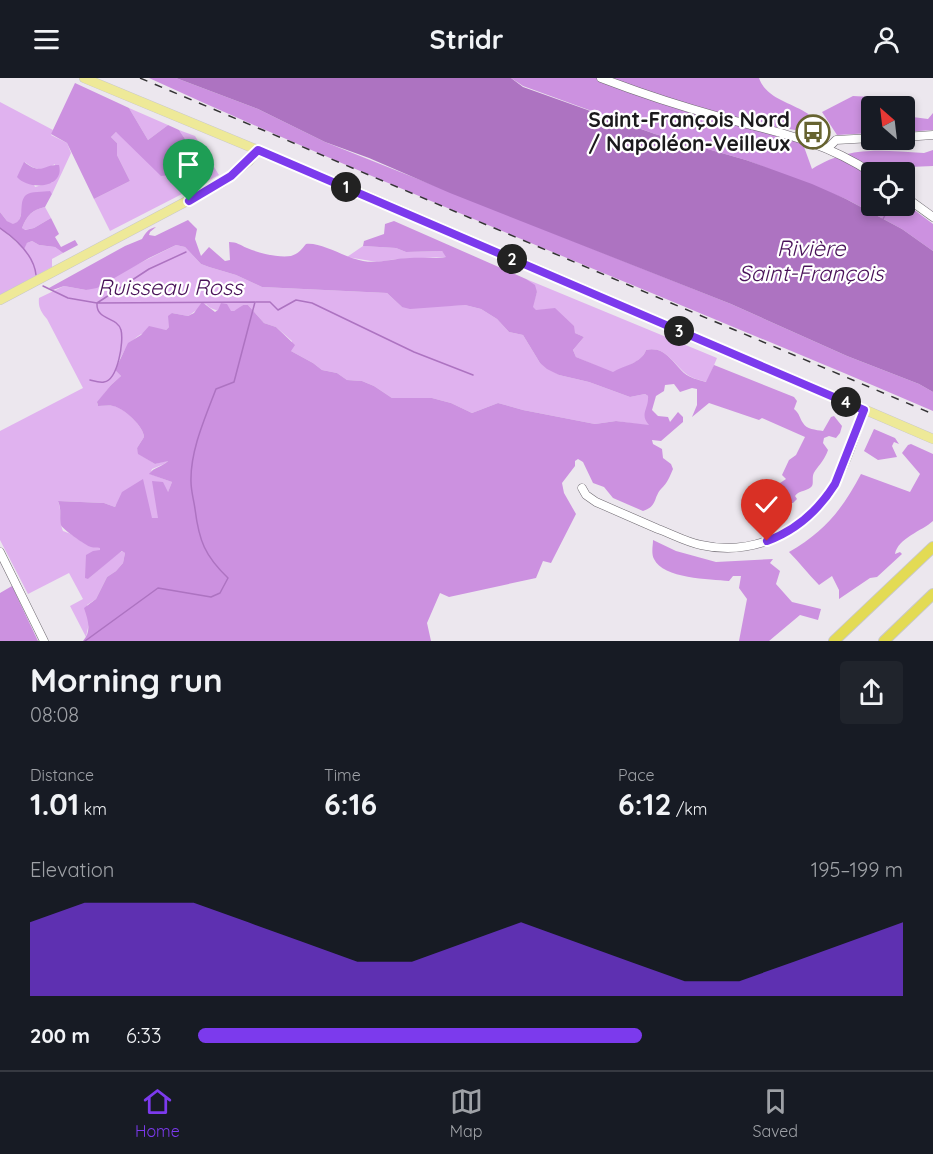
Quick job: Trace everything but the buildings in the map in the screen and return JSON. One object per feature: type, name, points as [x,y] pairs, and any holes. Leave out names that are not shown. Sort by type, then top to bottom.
[{"type":"highway","points":[[834,641],[933,547]]},
{"type":"highway","points":[[884,641],[933,594]]},
{"type":"main road","points":[[84,78],[258,150],[933,439]]},
{"type":"main road","points":[[0,300],[223,182],[258,150]]},
{"type":"street","points":[[601,78],[684,107],[795,136],[828,148],[861,167]]},
{"type":"street","points":[[915,136],[933,135]]},
{"type":"street","points":[[828,148],[836,140],[861,139]]},
{"type":"street","points":[[915,204],[933,217]]},
{"type":"street","points":[[582,488],[586,495],[596,502],[689,542],[722,548],[756,544],[778,537],[797,526],[822,503],[835,484],[864,410]]},
{"type":"street","points":[[0,552],[44,641]]},
{"type":"shaded area","points":[[149,78],[176,78],[258,109],[325,142],[731,304],[847,356],[919,384],[933,392],[933,411],[442,206]]},
{"type":"shaded area","points":[[511,78],[759,78],[762,85],[772,95],[799,108],[813,119],[822,135],[784,128],[782,137],[803,144],[812,169],[840,156],[867,151],[924,153],[933,150],[933,166],[915,167],[915,162],[861,162],[861,207],[746,160],[655,134],[523,86]]},
{"type":"shaded area","points":[[75,83],[129,108],[148,140],[168,125],[179,130],[191,148],[185,153],[197,172],[161,176],[116,132],[111,137],[117,143],[117,155],[130,181],[94,199],[67,143],[51,134]]},
{"type":"shaded area","points":[[853,96],[861,96],[861,134],[837,135],[822,112]]},
{"type":"shaded area","points":[[0,102],[53,130],[51,135],[67,143],[71,153],[52,194],[49,191],[22,211],[19,221],[13,225],[0,212]],"holes":[[[25,162],[39,169],[55,164],[53,182],[35,187]]]},
{"type":"shaded area","points":[[129,108],[168,125],[148,140]]},
{"type":"shaded area","points":[[933,113],[933,130],[915,131],[915,117],[928,119]]},
{"type":"shaded area","points":[[179,130],[195,136],[219,175],[110,231],[94,199],[130,181],[117,155],[117,143],[111,137],[116,132],[197,171],[185,152],[191,148]]},
{"type":"shaded area","points":[[24,162],[39,169],[59,165],[57,179],[45,185],[22,181],[17,177]]},
{"type":"shaded area","points":[[50,191],[52,194],[45,207],[30,214],[22,228],[25,230],[34,228],[51,218],[59,234],[55,237],[61,247],[75,240],[78,245],[63,253],[55,247],[39,245],[32,241],[27,243],[24,249],[0,228],[0,212],[7,221],[13,224],[20,219],[23,198],[26,195]]},
{"type":"shaded area","points":[[45,207],[51,218],[34,228],[24,230],[22,228],[31,214]]},
{"type":"shaded area","points":[[915,210],[933,224],[933,251],[902,229],[878,216],[915,216]]},
{"type":"shaded area","points":[[188,220],[197,229],[195,239],[201,256],[209,247],[225,261],[230,260],[229,242],[280,256],[291,256],[306,244],[312,244],[369,262],[446,257],[442,251],[406,252],[396,248],[363,246],[364,241],[384,234],[385,224],[394,221],[535,285],[537,292],[533,307],[536,310],[555,308],[574,326],[575,333],[584,337],[573,350],[576,357],[613,372],[641,358],[646,350],[653,349],[668,356],[686,375],[706,382],[714,365],[794,397],[797,401],[794,409],[804,425],[809,428],[823,431],[831,417],[834,416],[842,426],[840,433],[836,438],[829,436],[824,438],[823,443],[828,450],[814,473],[812,486],[797,494],[795,496],[797,499],[793,503],[787,503],[782,507],[786,513],[769,524],[772,511],[768,506],[772,497],[778,493],[774,487],[786,479],[782,475],[805,437],[762,418],[759,420],[709,403],[692,417],[697,405],[697,389],[692,388],[680,392],[674,384],[665,385],[664,391],[656,396],[652,410],[658,416],[668,417],[670,422],[678,412],[683,417],[683,422],[661,441],[652,440],[653,444],[662,449],[663,458],[671,464],[673,469],[651,507],[643,511],[613,498],[604,487],[593,483],[583,462],[578,459],[562,483],[564,493],[576,514],[551,563],[543,561],[536,578],[449,597],[440,593],[427,623],[431,641],[83,641],[88,629],[84,608],[96,599],[107,577],[123,563],[125,553],[122,551],[88,579],[85,578],[86,555],[100,548],[88,546],[62,527],[58,501],[104,503],[115,507],[122,492],[143,479],[152,518],[158,518],[152,481],[163,482],[168,492],[172,482],[149,474],[168,461],[155,464],[138,454],[137,448],[144,437],[137,423],[117,407],[98,406],[97,402],[121,376],[115,370],[128,343],[141,335],[149,326],[166,330],[169,327],[168,316],[172,313],[188,316],[194,313],[202,302],[215,312],[221,303],[227,304],[231,311],[248,305],[264,323],[276,327],[295,345],[291,351],[322,370],[337,373],[347,380],[362,381],[392,398],[432,398],[451,403],[472,413],[498,403],[595,424],[616,421],[649,425],[645,418],[648,396],[645,394],[630,397],[589,382],[559,375],[540,363],[523,335],[509,332],[497,319],[481,309],[465,305],[410,309],[402,307],[387,293],[262,287],[236,275],[201,264],[185,247],[176,245],[97,288],[86,290],[64,286],[53,290],[49,288],[142,239],[151,229],[156,227],[149,235],[155,236]]},
{"type":"shaded area","points":[[0,228],[23,248],[32,241],[39,245],[55,247],[63,253],[52,259],[52,267],[0,295]]},
{"type":"shaded area","points":[[176,245],[185,247],[201,264],[236,275],[262,287],[387,293],[402,307],[465,305],[481,309],[497,319],[509,332],[523,335],[540,363],[559,375],[589,382],[630,397],[645,394],[648,396],[650,426],[616,421],[595,424],[498,403],[472,413],[451,403],[432,398],[392,398],[362,381],[347,380],[337,373],[322,370],[291,351],[292,341],[276,327],[264,323],[248,305],[227,312],[215,310],[206,304],[188,316],[172,313],[169,327],[166,330],[147,332],[133,340],[128,346],[115,370],[121,376],[97,403],[98,406],[118,407],[137,423],[144,437],[137,448],[139,454],[155,464],[169,460],[152,469],[150,474],[172,482],[158,518],[116,505],[115,507],[104,503],[58,501],[63,531],[82,542],[101,547],[88,579],[117,554],[123,551],[125,553],[123,563],[107,577],[96,599],[87,605],[89,623],[86,637],[70,606],[83,599],[69,573],[28,594],[0,540],[0,431],[83,388],[40,309],[39,298],[64,286],[86,290]]},
{"type":"shaded area","points":[[363,246],[396,248],[406,252],[442,251],[447,257],[377,262],[347,257]]},
{"type":"shaded area","points":[[526,279],[717,358],[707,382],[687,375],[668,356],[653,349],[646,350],[637,361],[613,373],[576,357],[573,350],[584,337],[575,333],[548,309],[536,311],[532,307],[537,292]]},
{"type":"shaded area","points":[[874,429],[895,438],[899,444],[894,442],[892,446],[897,457],[878,460],[864,451]]},
{"type":"shaded area","points":[[911,444],[933,454],[933,521],[911,535],[897,548],[895,554],[900,552],[902,554],[877,577],[870,578],[839,599],[839,590],[832,576],[819,585],[789,552],[831,519],[847,499],[861,474],[910,492],[920,474],[902,453]]},
{"type":"shaded area","points":[[653,540],[676,551],[716,562],[773,559],[770,563],[780,571],[776,584],[792,602],[821,609],[818,620],[800,615],[769,641],[739,641],[747,599],[739,588],[741,576],[733,576],[729,581],[688,577],[667,571],[654,559]]},
{"type":"shaded area","points":[[12,586],[38,641],[0,641],[0,593]]},
{"type":"water","name":"Rivière Saint-François","points":[[176,78],[511,78],[523,87],[655,134],[746,160],[812,184],[861,207],[861,216],[878,216],[902,229],[933,251],[933,392],[731,304],[325,142],[258,109]]},
{"type":"waterway","name":"Ruisseau Ross","points":[[0,228],[18,242],[28,254],[36,275]]},
{"type":"waterway","name":"Ruisseau Ross","points":[[90,380],[97,382],[109,380],[116,368],[122,342],[119,326],[100,313],[97,303],[149,269],[186,252]]},
{"type":"waterway","name":"Ruisseau Ross","points":[[43,286],[68,298],[97,303],[255,302],[234,382],[216,389],[199,435],[191,470],[191,489],[201,539],[209,555],[228,578],[220,593],[211,597],[158,588],[85,641]]},
{"type":"waterway","points":[[256,302],[270,302],[278,310],[296,300],[312,303],[414,352],[473,375]]},
{"type":"railway","points":[[140,78],[933,414]]},
{"type":"place","name":"Saint-François Nord / Napoléon-Veilleux","points":[[813,132]]},
{"type":"route","points":[[189,201],[223,182],[258,150],[864,410],[829,494],[815,511],[797,526],[767,541]]}]
